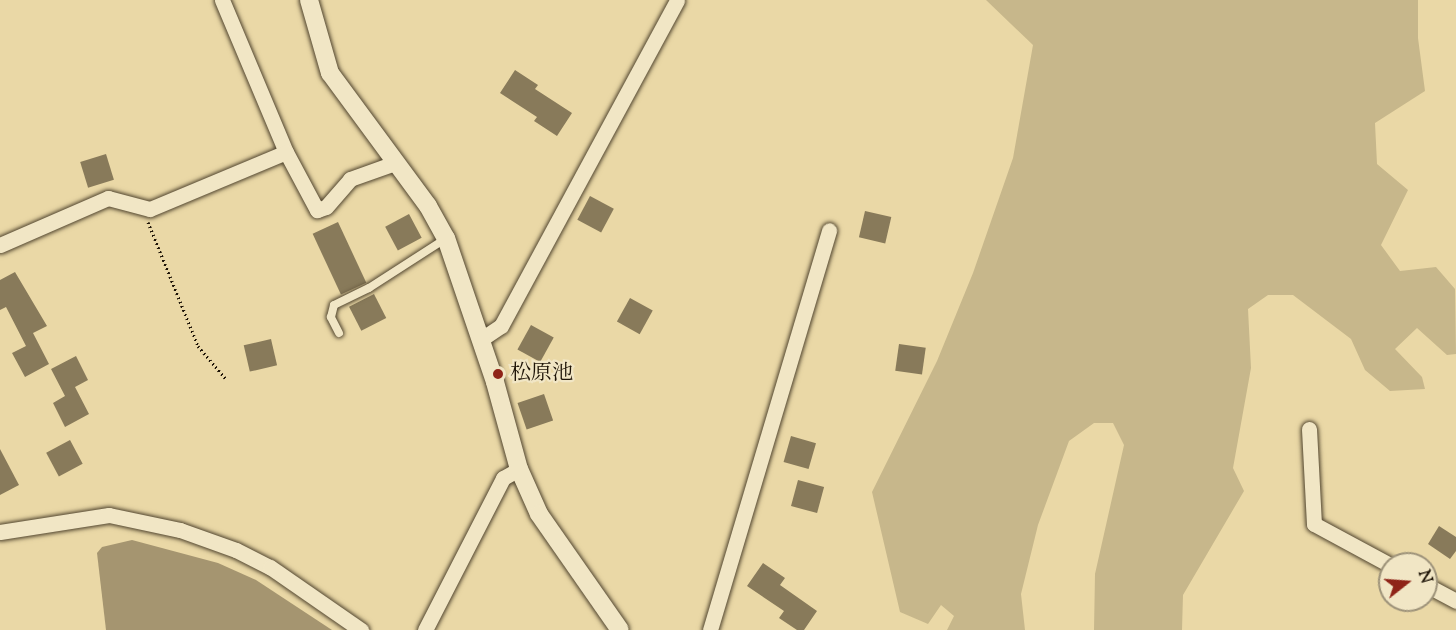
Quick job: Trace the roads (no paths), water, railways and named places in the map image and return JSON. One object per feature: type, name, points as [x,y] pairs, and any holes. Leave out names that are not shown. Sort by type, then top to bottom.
[{"type":"street","points":[[222,0],[286,152],[317,210],[326,207],[350,179],[395,163]]},
{"type":"street","points":[[309,0],[330,73],[428,206],[446,238],[519,469],[539,514],[617,628]]},
{"type":"street","points":[[480,340],[501,326],[676,0]]},
{"type":"street","points":[[0,245],[108,198],[143,209],[286,152]]},
{"type":"street","points":[[710,630],[828,230]]},
{"type":"street","points":[[1309,429],[1314,524],[1378,559]]},
{"type":"street","points":[[425,630],[503,478],[519,469]]},
{"type":"street","points":[[0,532],[109,514],[180,531],[237,550],[270,567],[361,630]]},
{"type":"street","points":[[1438,591],[1456,601]]},
{"type":"lane","points":[[339,333],[331,316],[334,305],[369,288],[446,238]]},
{"type":"place","name":"松原池","points":[[498,374]]}]
